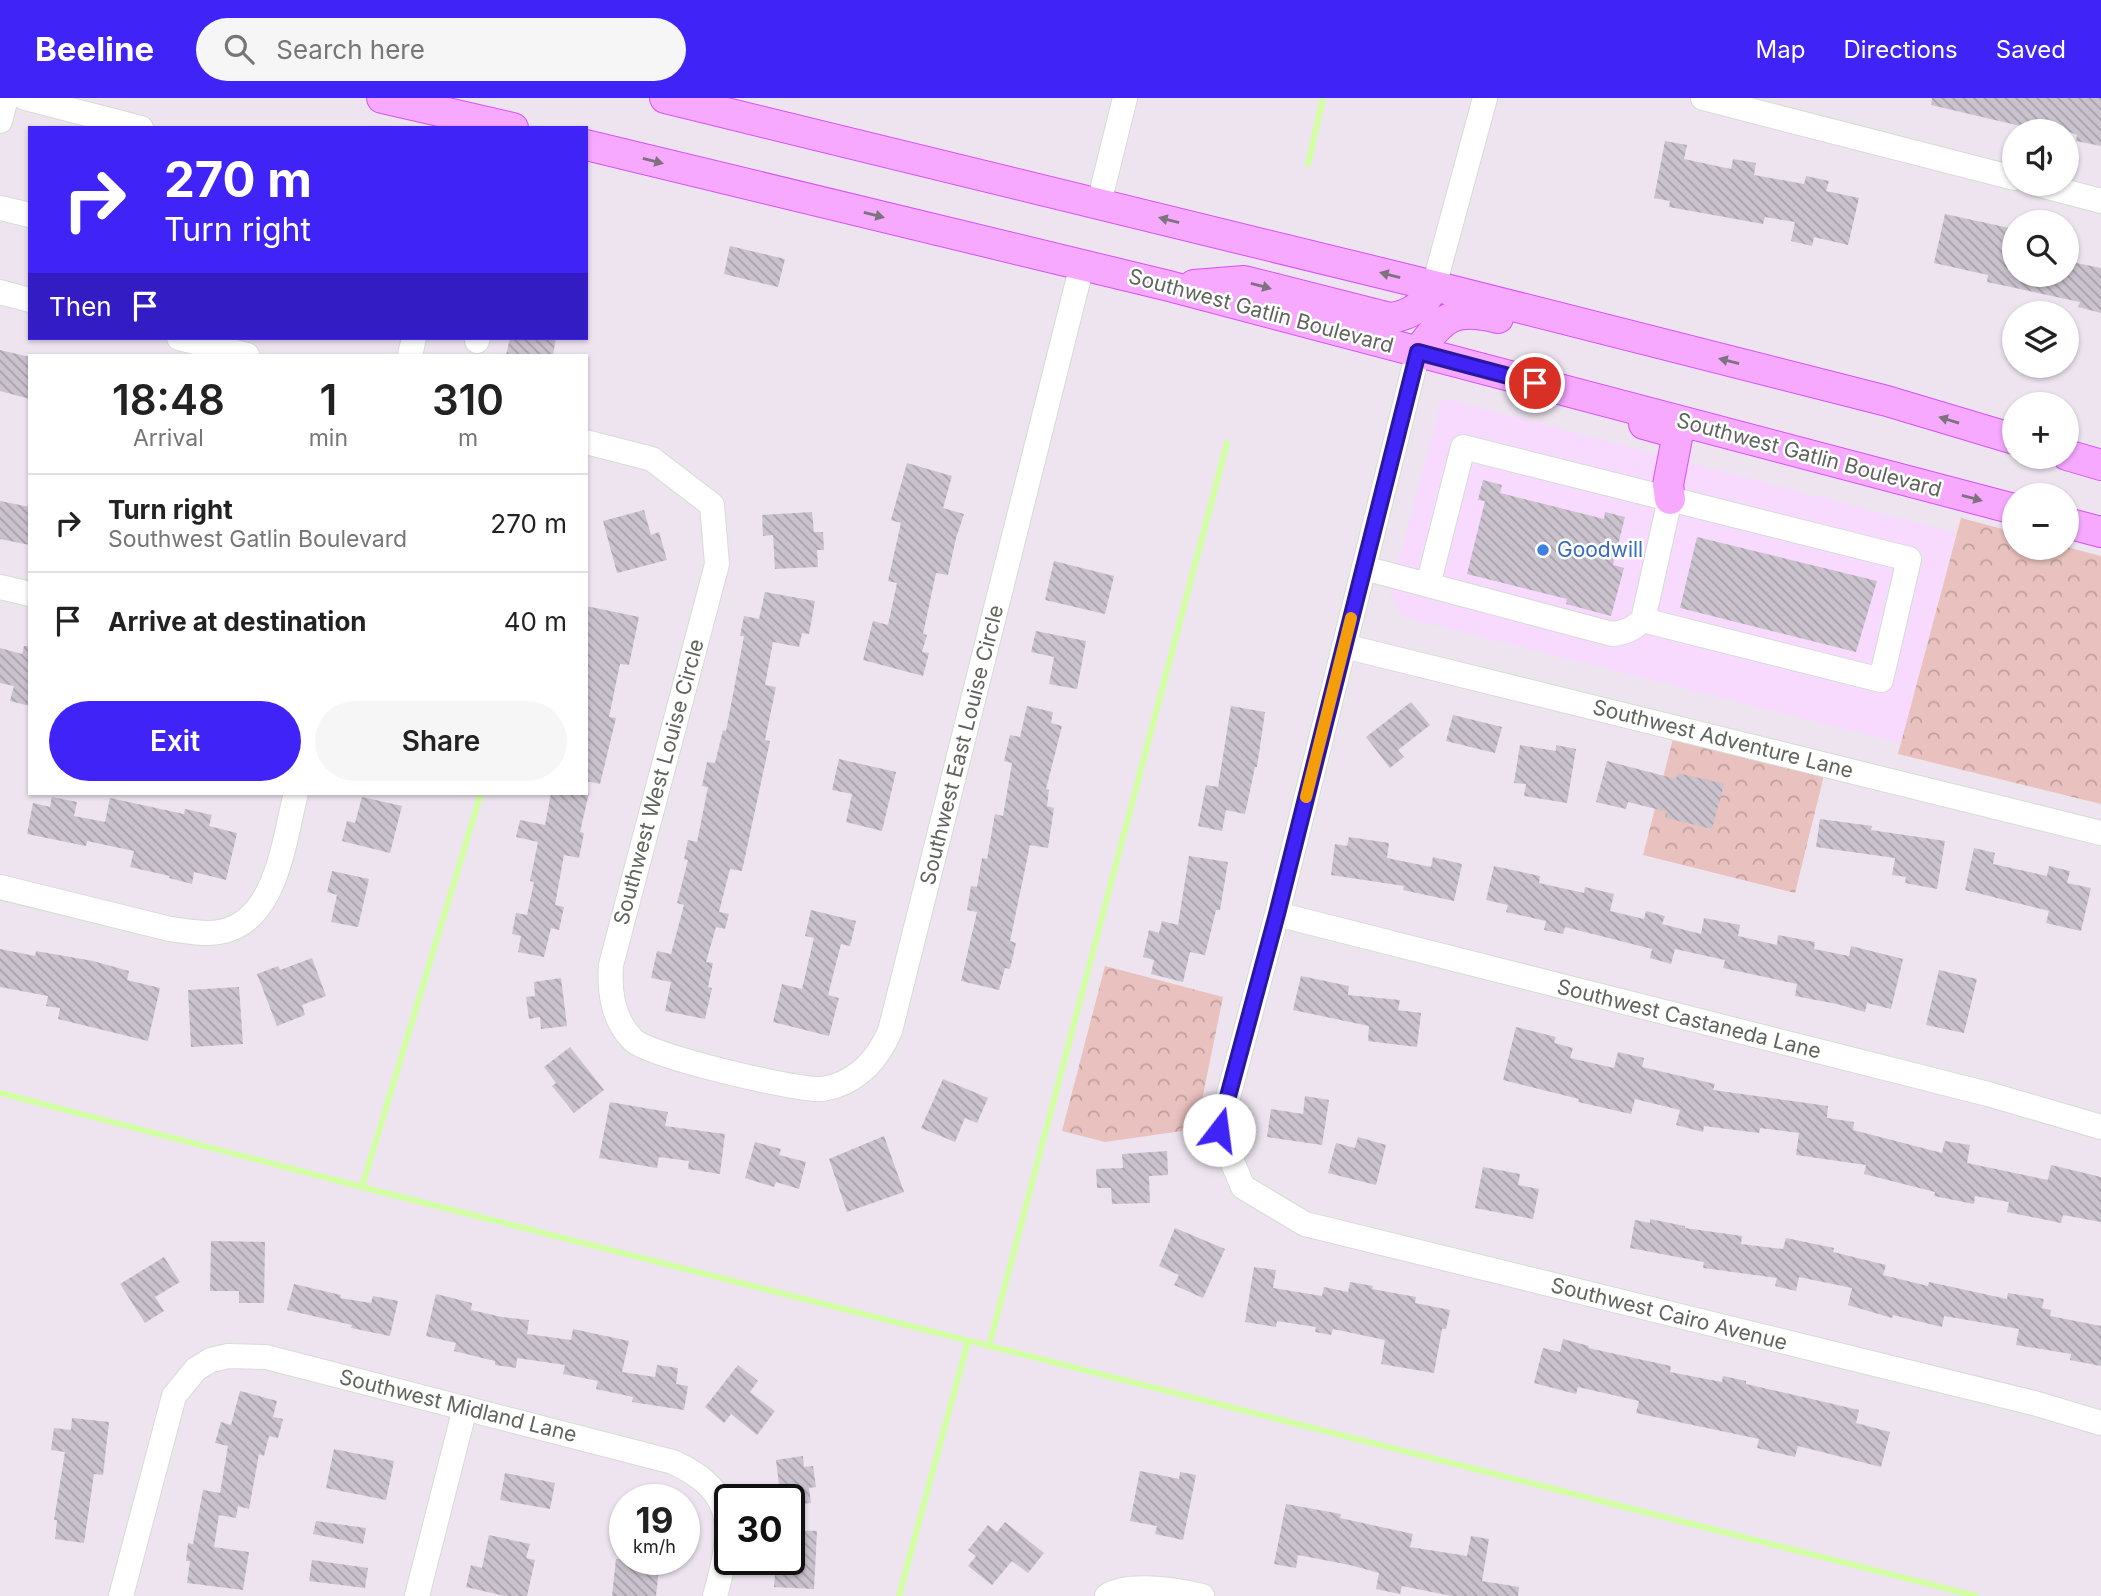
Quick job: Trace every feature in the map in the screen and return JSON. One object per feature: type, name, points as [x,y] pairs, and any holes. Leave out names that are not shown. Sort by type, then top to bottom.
[{"type":"main road","points":[[382,98],[466,114],[506,126]]},
{"type":"main road","points":[[665,98],[1434,286],[1887,401],[2002,435]]},
{"type":"main road","name":"Southwest Gatlin Boulevard","points":[[588,145],[1169,286],[2002,506]]},
{"type":"main road","points":[[1169,286],[1244,281],[1390,318],[1413,312],[1428,297],[1434,286]]},
{"type":"main road","points":[[1418,352],[1439,326],[1459,314],[1472,312],[1618,348],[1659,343]]},
{"type":"main road","points":[[1482,369],[1527,392],[1673,432],[1677,445],[1668,485],[1671,499]]},
{"type":"main road","points":[[1671,499],[1684,486],[1697,444],[1719,431]]},
{"type":"main road","points":[[2079,459],[2101,465]]},
{"type":"main road","points":[[2079,526],[2101,532]]},
{"type":"street","points":[[0,121],[6,98]]},
{"type":"street","points":[[1099,203],[1125,98]]},
{"type":"street","points":[[1434,286],[1485,98]]},
{"type":"street","points":[[1703,98],[2002,175]]},
{"type":"street","points":[[38,99],[134,126]]},
{"type":"street","points":[[2079,195],[2101,201]]},
{"type":"street","points":[[0,208],[28,215]]},
{"type":"street","name":"Southwest East Louise Circle","points":[[718,1070],[821,1089],[853,1078],[869,1066],[880,1052],[890,1031],[1082,265]]},
{"type":"street","points":[[0,292],[28,299]]},
{"type":"street","points":[[187,340],[243,354]]},
{"type":"street","points":[[1277,914],[1418,352]]},
{"type":"street","name":"Southwest West Louise Circle","points":[[588,443],[652,459],[712,505],[717,564],[611,965],[611,996],[616,1014],[635,1042],[648,1049],[718,1070]]},
{"type":"street","points":[[1428,585],[1463,447],[1909,559],[1881,680],[1643,620]]},
{"type":"street","points":[[1364,568],[1590,629],[1612,634],[1623,633],[1643,620],[1671,499]]},
{"type":"street","points":[[0,587],[28,594]]},
{"type":"street","name":"Southwest Adventure Lane","points":[[1344,646],[2101,833]]},
{"type":"street","points":[[0,887],[170,929],[217,933],[242,924],[264,902],[271,886],[295,795]]},
{"type":"street","name":"Southwest Castaneda Lane","points":[[1277,914],[1988,1094],[2101,1127]]},
{"type":"street","name":"Southwest Cairo Avenue","points":[[1277,914],[1219,1130],[1243,1187],[1305,1224],[2034,1404],[2101,1423]]},
{"type":"street","name":"Southwest Midland Lane","points":[[121,1596],[174,1396],[196,1369],[211,1360],[243,1355],[266,1357],[673,1462],[690,1470],[704,1480],[716,1494],[727,1520],[728,1540],[715,1596]]},
{"type":"street","points":[[417,1596],[464,1408]]},
{"type":"street","points":[[1111,1593],[1176,1589],[1202,1596]]},
{"type":"shaded area","points":[[1442,398],[1956,533],[1901,743],[1404,617],[1390,595]]},
{"type":"green space","points":[[1961,518],[2002,529],[2002,560],[2079,560],[2079,550],[2101,556],[2101,804],[1898,754]]},
{"type":"green space","points":[[1674,735],[1825,771],[1795,893],[1643,855]]},
{"type":"green space","points":[[1105,966],[1223,997],[1196,1129],[1105,1142],[1062,1131]]},
{"type":"building","points":[[1932,98],[2101,98],[2101,146],[2079,142],[2079,119],[2002,119],[2002,122],[1931,105]]},
{"type":"building","points":[[1665,141],[1687,145],[1684,159],[1731,169],[1733,159],[1756,163],[1754,175],[1804,184],[1806,176],[1829,181],[1826,191],[1859,198],[1848,245],[1814,237],[1812,246],[1791,241],[1795,222],[1765,217],[1763,224],[1669,207],[1670,201],[1654,198]]},
{"type":"building","points":[[1945,214],[2002,226],[2002,285],[1987,282],[1988,275],[1934,263]]},
{"type":"building","points":[[730,246],[785,259],[778,287],[724,274]]},
{"type":"building","points":[[2079,263],[2101,268],[2101,313],[2079,307],[2080,302],[2010,287],[2079,287]]},
{"type":"building","points":[[510,340],[556,340],[553,354],[506,354]]},
{"type":"building","points":[[0,350],[28,357],[28,398],[0,391]]},
{"type":"building","points":[[907,463],[952,476],[943,508],[964,514],[948,575],[936,573],[923,634],[927,635],[922,652],[929,653],[923,676],[863,660],[873,621],[888,625],[897,583],[888,581],[901,523],[891,520]]},
{"type":"building","name":"Goodwill","points":[[1483,480],[1502,485],[1500,493],[1604,519],[1605,512],[1625,517],[1613,565],[1624,568],[1611,616],[1566,604],[1567,599],[1467,574],[1485,501],[1478,500]]},
{"type":"building","points":[[0,501],[28,507],[28,545],[0,539]]},
{"type":"building","points":[[644,510],[651,535],[659,532],[667,560],[617,573],[603,521]]},
{"type":"building","points":[[812,512],[814,532],[823,532],[824,550],[817,550],[818,567],[775,569],[773,535],[763,536],[762,515]]},
{"type":"building","points":[[1697,537],[1877,581],[1856,652],[1680,608]]},
{"type":"building","points":[[1054,561],[1114,576],[1105,614],[1045,600]]},
{"type":"building","points":[[765,592],[815,601],[809,634],[802,633],[799,647],[773,642],[765,685],[776,687],[765,740],[770,741],[742,871],[730,869],[719,912],[729,914],[725,929],[716,927],[706,962],[713,963],[708,987],[712,988],[705,1019],[665,1011],[671,982],[651,978],[657,951],[671,954],[684,905],[677,903],[688,860],[684,859],[688,840],[697,842],[708,787],[702,786],[707,762],[715,763],[723,730],[726,731],[744,636],[740,636],[744,616],[759,619]]},
{"type":"building","points":[[588,606],[639,617],[629,665],[620,664],[609,717],[616,718],[600,784],[588,781]]},
{"type":"building","points":[[1036,631],[1086,641],[1077,689],[1049,684],[1054,657],[1031,652]]},
{"type":"building","points":[[24,646],[28,646],[28,706],[10,701],[14,686],[0,683],[0,648],[22,654]]},
{"type":"building","points":[[1411,702],[1430,725],[1398,750],[1404,757],[1390,768],[1366,737]]},
{"type":"building","points":[[1027,706],[1053,712],[1051,723],[1062,726],[1046,789],[1049,790],[1047,806],[1054,808],[1048,848],[1030,845],[1010,941],[1016,943],[1010,969],[1005,968],[999,990],[961,981],[977,912],[967,910],[971,886],[977,887],[982,858],[987,859],[995,814],[1003,816],[1012,763],[1004,761],[1010,735],[1020,737]]},
{"type":"building","points":[[1231,706],[1265,712],[1257,767],[1245,814],[1226,810],[1222,831],[1198,826],[1206,785],[1218,787]]},
{"type":"building","points":[[1453,715],[1502,727],[1495,753],[1446,741]]},
{"type":"building","points":[[1520,745],[1556,751],[1556,745],[1576,749],[1567,803],[1524,796],[1526,784],[1514,783]]},
{"type":"building","points":[[839,759],[896,772],[882,831],[846,822],[852,794],[832,790]]},
{"type":"building","points":[[1607,761],[1676,779],[1678,773],[1724,784],[1712,829],[1666,818],[1668,812],[1628,802],[1626,809],[1596,802]]},
{"type":"building","points":[[589,793],[580,832],[584,833],[579,858],[564,855],[555,905],[564,907],[559,930],[551,928],[544,957],[518,952],[521,936],[512,934],[516,913],[527,915],[538,842],[516,837],[520,820],[545,825],[551,795]]},
{"type":"building","points":[[52,797],[77,802],[74,816],[105,822],[110,798],[184,814],[185,809],[212,815],[209,826],[237,833],[226,880],[194,872],[192,884],[130,867],[134,851],[87,841],[86,846],[27,834],[33,803],[50,807]]},
{"type":"building","points":[[362,797],[402,806],[390,853],[342,841],[347,821],[355,823]]},
{"type":"building","points":[[1820,819],[1872,826],[1871,830],[1945,841],[1937,889],[1905,883],[1906,877],[1892,875],[1895,858],[1816,847]]},
{"type":"building","points":[[1349,837],[1389,843],[1387,858],[1431,867],[1433,857],[1462,864],[1454,901],[1403,890],[1404,886],[1331,875],[1335,844],[1347,846]]},
{"type":"building","points":[[1974,848],[1995,853],[1993,864],[2047,876],[2049,866],[2070,871],[2067,883],[2091,888],[2081,931],[2046,923],[2049,911],[1965,890]]},
{"type":"building","points":[[1189,856],[1228,862],[1220,910],[1216,910],[1205,955],[1190,952],[1183,982],[1151,974],[1154,960],[1143,957],[1149,930],[1159,933],[1162,921],[1178,925]]},
{"type":"building","points":[[1494,866],[1540,876],[1539,883],[1584,893],[1585,887],[1614,894],[1610,911],[1644,919],[1646,911],[1665,916],[1662,924],[1701,934],[1704,918],[1740,925],[1738,936],[1777,945],[1778,935],[1815,942],[1814,949],[1849,956],[1851,946],[1903,959],[1891,1009],[1867,1003],[1865,1012],[1795,996],[1797,984],[1723,968],[1725,960],[1675,949],[1671,964],[1650,958],[1652,949],[1565,927],[1563,934],[1544,930],[1546,921],[1506,912],[1508,905],[1486,900]]},
{"type":"building","points":[[332,871],[369,879],[358,927],[331,922],[337,895],[327,892]]},
{"type":"building","points":[[811,910],[856,921],[850,946],[841,944],[828,995],[839,998],[829,1036],[773,1022],[782,984],[802,989],[814,938],[805,936]]},
{"type":"building","points":[[0,949],[35,956],[36,951],[93,961],[129,971],[127,980],[160,988],[148,1041],[58,1019],[60,1008],[46,1006],[48,996],[0,987]]},
{"type":"building","points":[[312,958],[326,996],[302,1005],[305,1015],[277,1026],[257,974],[278,966],[280,970]]},
{"type":"building","points":[[1939,970],[1977,979],[1964,1033],[1926,1025]]},
{"type":"building","points":[[1301,976],[1349,986],[1348,995],[1400,1000],[1398,1010],[1421,1013],[1417,1047],[1368,1041],[1369,1026],[1293,1010]]},
{"type":"building","points":[[561,978],[567,1026],[541,1029],[540,1017],[529,1019],[526,997],[535,996],[534,982]]},
{"type":"building","points":[[239,987],[243,1044],[191,1047],[188,990]]},
{"type":"building","points":[[1516,1027],[1556,1037],[1554,1043],[1573,1048],[1570,1058],[1614,1068],[1618,1052],[1644,1058],[1642,1067],[1715,1084],[1713,1090],[1828,1106],[1827,1118],[1854,1122],[1853,1130],[1942,1153],[1945,1141],[1970,1145],[1967,1163],[2048,1180],[2051,1165],[2101,1177],[2101,1222],[2063,1215],[2061,1223],[2007,1212],[2009,1202],[1975,1196],[1974,1204],[1934,1196],[1935,1192],[1864,1174],[1866,1165],[1796,1155],[1799,1133],[1760,1128],[1759,1133],[1704,1126],[1703,1132],[1676,1125],[1680,1110],[1635,1099],[1631,1114],[1503,1080]]},
{"type":"building","points":[[570,1047],[604,1090],[574,1113],[552,1086],[556,1083],[544,1067]]},
{"type":"building","points":[[943,1079],[988,1098],[977,1123],[965,1118],[955,1142],[921,1128]]},
{"type":"building","points":[[1305,1096],[1329,1100],[1322,1145],[1267,1137],[1271,1109],[1303,1114]]},
{"type":"building","points":[[610,1102],[668,1112],[665,1126],[725,1134],[720,1174],[688,1169],[689,1161],[659,1157],[657,1168],[599,1158]]},
{"type":"building","points":[[884,1136],[904,1192],[847,1212],[829,1159]]},
{"type":"building","points":[[1358,1137],[1386,1145],[1376,1185],[1328,1173],[1336,1143],[1355,1148]]},
{"type":"building","points":[[755,1142],[781,1149],[779,1155],[806,1162],[799,1189],[776,1182],[774,1187],[745,1178]]},
{"type":"building","points":[[1167,1151],[1168,1175],[1149,1176],[1150,1203],[1112,1204],[1111,1188],[1097,1188],[1096,1169],[1123,1168],[1122,1154]]},
{"type":"building","points":[[1483,1167],[1520,1174],[1518,1185],[1539,1189],[1533,1219],[1475,1208]]},
{"type":"building","points":[[1650,1219],[1685,1228],[1742,1236],[1741,1244],[1783,1249],[1786,1238],[1834,1248],[1833,1252],[1886,1265],[1883,1275],[1928,1286],[1929,1282],[2007,1299],[2008,1293],[2044,1299],[2042,1308],[2051,1310],[2050,1316],[2101,1326],[2101,1366],[2070,1360],[2071,1354],[2016,1345],[2019,1329],[1944,1316],[1942,1327],[1893,1315],[1892,1318],[1848,1305],[1852,1288],[1799,1277],[1796,1291],[1775,1286],[1777,1278],[1703,1268],[1704,1262],[1630,1248],[1635,1220],[1650,1223]]},
{"type":"building","points":[[1175,1228],[1225,1249],[1203,1298],[1174,1285],[1179,1275],[1159,1266]]},
{"type":"building","points":[[211,1241],[265,1242],[264,1303],[239,1303],[239,1291],[210,1291]]},
{"type":"building","points":[[164,1257],[180,1282],[155,1297],[164,1311],[145,1323],[120,1284]]},
{"type":"building","points":[[1254,1267],[1276,1270],[1273,1288],[1322,1296],[1324,1287],[1348,1292],[1350,1282],[1416,1297],[1415,1303],[1450,1310],[1446,1329],[1442,1329],[1434,1373],[1381,1364],[1385,1340],[1333,1329],[1331,1335],[1315,1332],[1316,1327],[1277,1321],[1276,1327],[1245,1322]]},
{"type":"building","points":[[294,1284],[341,1295],[340,1298],[371,1303],[373,1296],[398,1301],[390,1336],[287,1310]]},
{"type":"building","points":[[436,1294],[472,1303],[471,1310],[529,1320],[527,1334],[571,1340],[573,1329],[629,1341],[622,1372],[655,1377],[657,1365],[678,1368],[676,1384],[688,1386],[684,1410],[632,1402],[633,1397],[596,1389],[598,1381],[563,1374],[565,1365],[517,1358],[516,1368],[495,1365],[495,1361],[454,1351],[456,1343],[426,1336]]},
{"type":"building","points":[[1563,1339],[1589,1346],[1588,1348],[1671,1366],[1670,1372],[1722,1382],[1723,1376],[1746,1381],[1746,1384],[1859,1410],[1856,1423],[1890,1432],[1881,1467],[1798,1446],[1795,1457],[1757,1448],[1759,1439],[1636,1413],[1639,1401],[1578,1387],[1576,1394],[1534,1383],[1543,1348],[1560,1352]]},
{"type":"building","points":[[738,1365],[758,1381],[750,1392],[775,1411],[757,1435],[731,1414],[724,1423],[705,1407]]},
{"type":"building","points":[[240,1391],[277,1401],[273,1417],[283,1419],[278,1438],[269,1436],[264,1456],[259,1454],[249,1509],[238,1506],[236,1518],[219,1515],[214,1547],[249,1552],[243,1590],[187,1583],[190,1561],[186,1561],[188,1543],[193,1544],[203,1490],[220,1493],[228,1446],[215,1443],[221,1422],[231,1425]]},
{"type":"building","points":[[72,1418],[109,1422],[103,1475],[94,1474],[84,1543],[55,1539],[57,1520],[54,1520],[65,1452],[51,1450],[54,1428],[71,1430]]},
{"type":"building","points":[[334,1449],[394,1461],[386,1500],[326,1488]]},
{"type":"building","points":[[803,1456],[804,1467],[813,1466],[816,1487],[809,1488],[811,1503],[805,1504],[805,1484],[779,1484],[776,1460]]},
{"type":"building","points":[[1140,1471],[1179,1479],[1180,1472],[1196,1475],[1183,1540],[1155,1534],[1157,1526],[1130,1521]]},
{"type":"building","points":[[505,1473],[555,1483],[550,1509],[500,1500]]},
{"type":"building","points":[[1286,1504],[1341,1514],[1340,1518],[1413,1534],[1410,1547],[1467,1556],[1471,1536],[1489,1539],[1482,1581],[1519,1587],[1518,1596],[1452,1596],[1402,1586],[1400,1594],[1376,1589],[1379,1573],[1350,1565],[1298,1555],[1296,1568],[1274,1564]]},
{"type":"building","points":[[316,1521],[366,1528],[363,1544],[313,1534]]},
{"type":"building","points":[[1005,1522],[1044,1553],[1028,1573],[1012,1561],[992,1585],[968,1566],[976,1556],[968,1550],[988,1525],[997,1532]]},
{"type":"building","points":[[805,1531],[817,1531],[814,1589],[774,1587],[775,1575],[805,1575]]},
{"type":"building","points":[[489,1535],[530,1544],[526,1558],[535,1560],[527,1596],[505,1596],[466,1587],[471,1565],[482,1568]]},
{"type":"building","points":[[312,1560],[368,1568],[365,1588],[309,1581]]},
{"type":"building","points":[[614,1575],[658,1575],[656,1596],[612,1596]]},
{"type":"waterway","points":[[1308,164],[1323,98]]},
{"type":"waterway","points":[[989,1346],[1227,443]]},
{"type":"waterway","points":[[362,1187],[480,795]]},
{"type":"waterway","points":[[0,1093],[1976,1596]]},
{"type":"waterway","points":[[899,1596],[968,1341]]},
{"type":"slow traffic","points":[[1306,797],[1351,618]]},
{"type":"place","name":"Goodwill","points":[[1543,550]]},
{"type":"route","points":[[1219,1130],[1277,914],[1418,352],[1535,383]]}]
